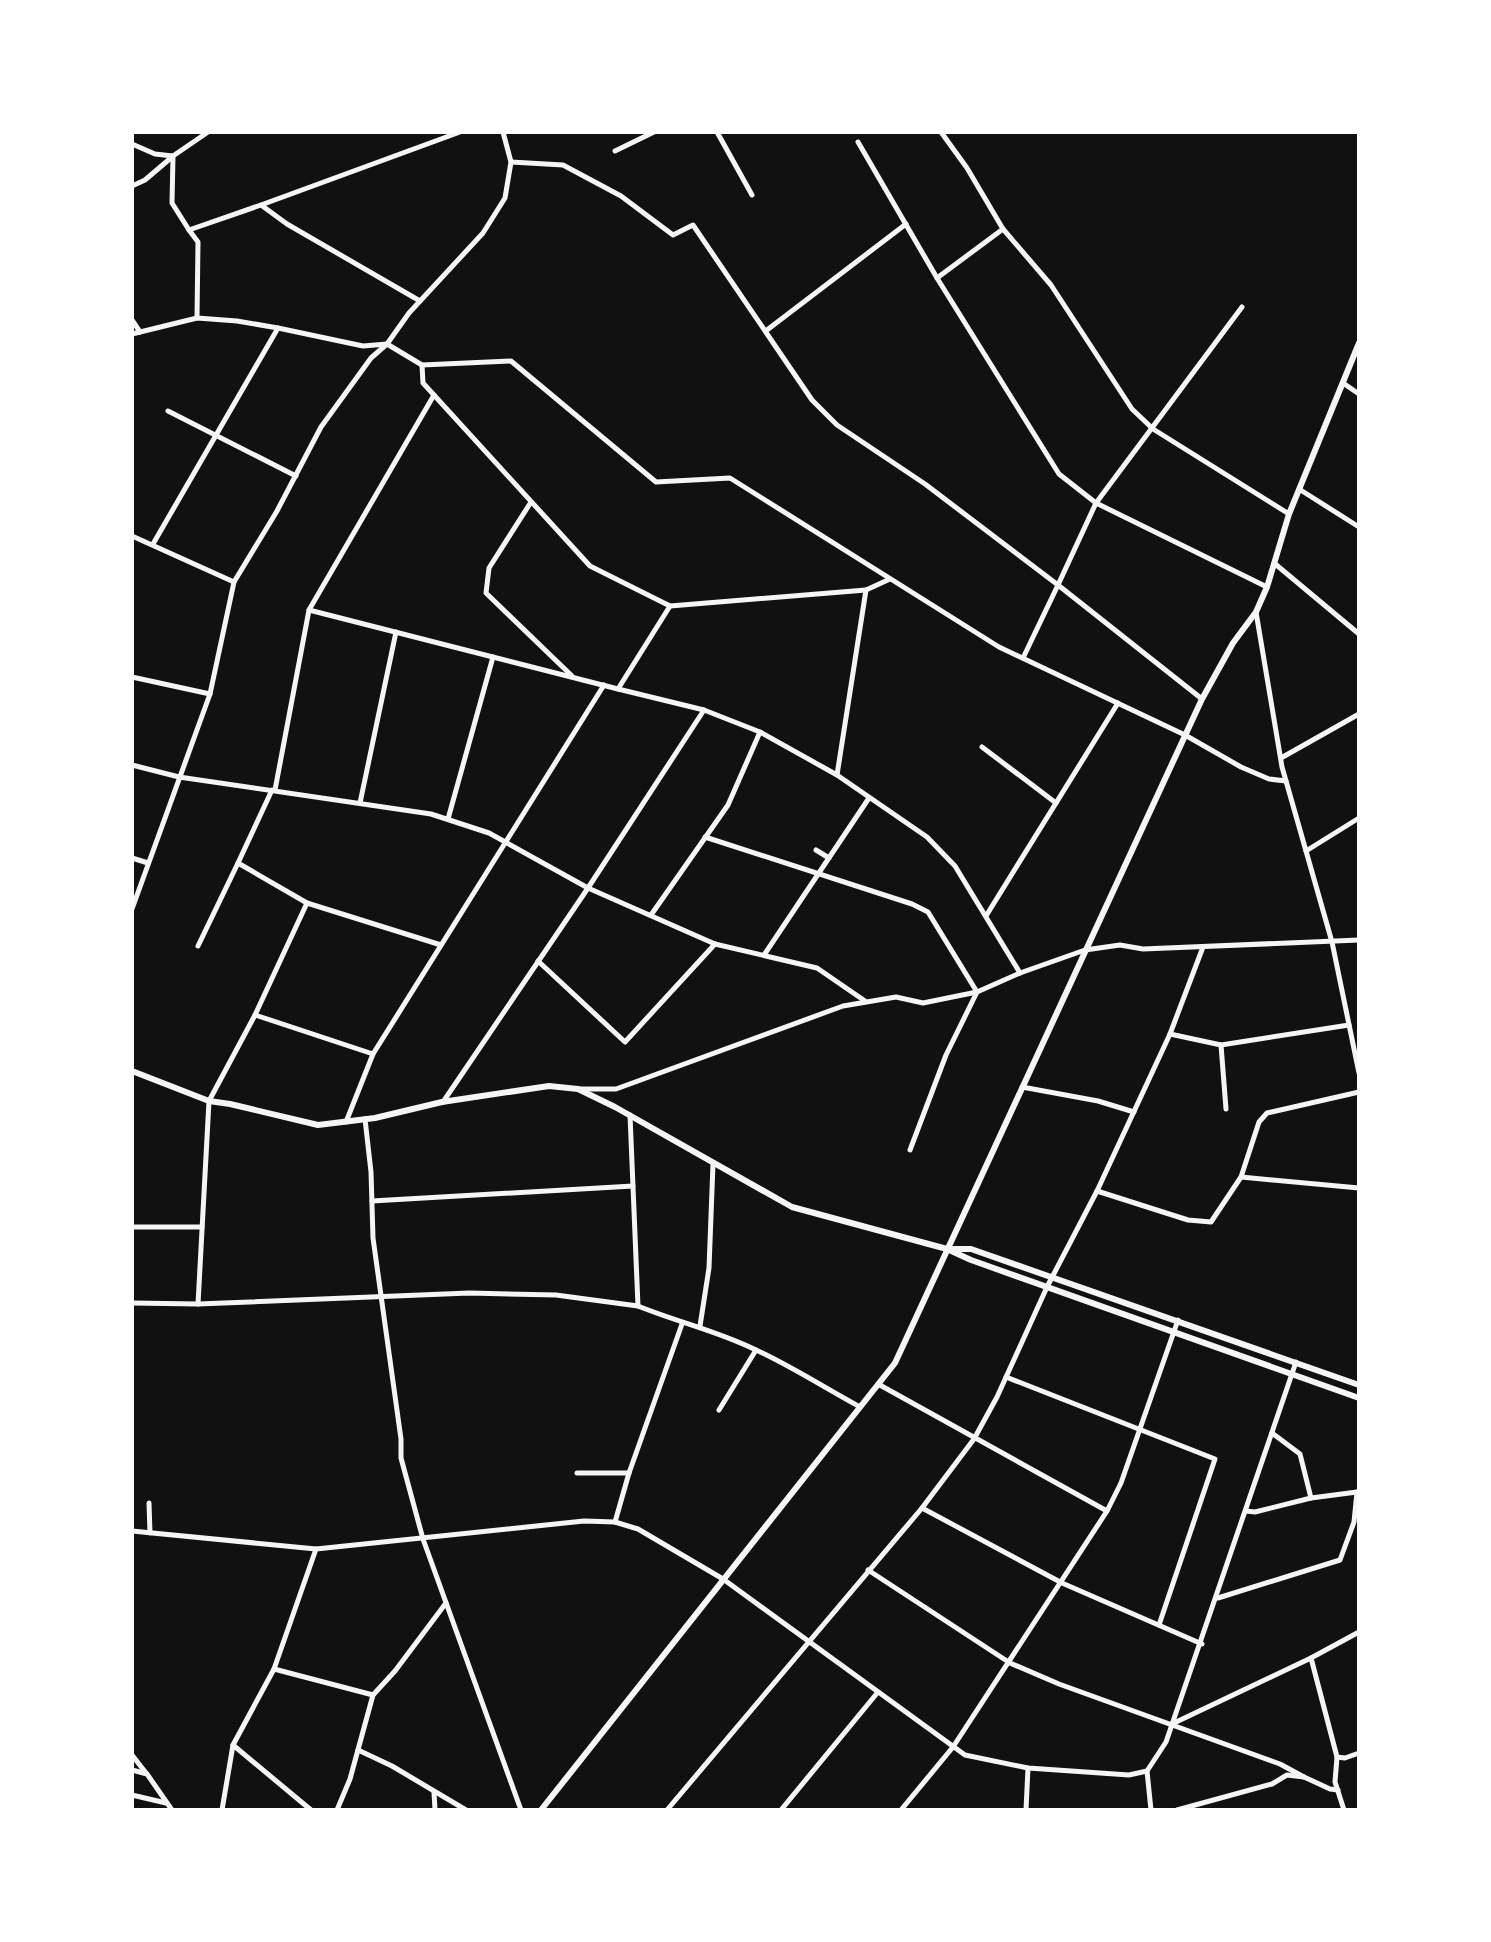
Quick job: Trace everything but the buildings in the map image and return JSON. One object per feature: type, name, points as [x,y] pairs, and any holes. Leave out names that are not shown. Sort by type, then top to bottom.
[{"type":"street","points":[[132,186],[145,180],[208,132]]},
{"type":"street","points":[[189,230],[460,132]]},
{"type":"street","points":[[132,909],[210,694],[234,582],[321,427],[371,358],[387,344],[420,301],[483,233],[505,198],[511,162],[503,132]]},
{"type":"street","points":[[615,151],[654,132]]},
{"type":"street","points":[[717,132],[752,195]]},
{"type":"street","points":[[941,132],[967,168],[1003,229],[1051,285],[1132,409],[1153,429],[1289,514]]},
{"type":"street","points":[[858,142],[937,278],[1059,474],[1096,503],[1267,587]]},
{"type":"street","points":[[132,144],[155,154],[173,156]]},
{"type":"street","points":[[173,156],[172,203],[198,242],[197,318]]},
{"type":"street","points":[[511,162],[563,165],[621,196],[673,235],[693,225],[812,400],[837,425],[925,484],[1202,699]]},
{"type":"street","points":[[261,205],[287,224],[420,301]]},
{"type":"street","points":[[767,330],[906,224]]},
{"type":"street","points":[[937,278],[1003,229]]},
{"type":"street","points":[[1023,658],[1096,503],[1242,307]]},
{"type":"street","points":[[132,334],[197,318],[237,321],[363,346],[387,344],[422,365],[511,361],[656,482],[730,478],[999,647],[1185,735],[1241,767],[1269,779],[1286,781]]},
{"type":"street","points":[[132,320],[141,332]]},
{"type":"street","points":[[153,544],[278,328]]},
{"type":"street","points":[[544,1808],[895,1363],[1202,699],[1233,643],[1256,612],[1267,587],[1289,514],[1359,343]]},
{"type":"street","points":[[422,365],[423,383],[590,566],[670,606],[866,590],[891,579]]},
{"type":"street","points":[[1343,383],[1359,394]]},
{"type":"street","points":[[198,946],[273,790],[309,610],[434,395]]},
{"type":"street","points":[[168,411],[296,476]]},
{"type":"street","points":[[1299,489],[1359,527]]},
{"type":"street","points":[[531,502],[489,568],[486,593],[573,677]]},
{"type":"street","points":[[132,536],[234,582]]},
{"type":"street","points":[[1274,562],[1359,634]]},
{"type":"street","points":[[837,775],[866,590]]},
{"type":"street","points":[[618,689],[670,606]]},
{"type":"street","points":[[309,610],[704,710],[760,732],[837,775],[927,837],[955,866],[1020,973]]},
{"type":"street","points":[[1256,612],[1286,781],[1332,942],[1359,1073]]},
{"type":"street","points":[[360,803],[396,632]]},
{"type":"street","points":[[448,819],[493,657]]},
{"type":"street","points":[[132,677],[210,694]]},
{"type":"street","points":[[346,1122],[373,1054],[604,685]]},
{"type":"street","points":[[986,916],[1118,703]]},
{"type":"street","points":[[442,1102],[588,888],[704,710]]},
{"type":"street","points":[[1281,758],[1359,714]]},
{"type":"street","points":[[651,915],[728,805],[760,732]]},
{"type":"street","points":[[982,747],[1056,803]]},
{"type":"street","points":[[132,765],[179,777],[448,819],[489,833],[588,888],[715,944],[817,968],[865,1002]]},
{"type":"street","points":[[764,955],[869,798]]},
{"type":"street","points":[[1306,851],[1359,818]]},
{"type":"street","points":[[705,837],[912,904],[928,912],[977,992]]},
{"type":"street","points":[[816,850],[829,858]]},
{"type":"street","points":[[132,858],[148,863]]},
{"type":"street","points":[[238,863],[307,903],[441,945]]},
{"type":"street","points":[[198,1304],[209,1101],[255,1015],[307,903]]},
{"type":"street","points":[[132,1071],[209,1101],[318,1125],[549,1086],[616,1089],[843,1006],[896,997],[923,1003],[977,992],[1085,950],[1120,945],[1143,949],[1359,940]]},
{"type":"street","points":[[538,961],[625,1042],[715,944]]},
{"type":"street","points":[[667,1810],[922,1508],[974,1439],[1134,1112],[1170,1034],[1203,947]]},
{"type":"street","points":[[910,1150],[946,1055],[977,992]]},
{"type":"street","points":[[255,1015],[373,1054]]},
{"type":"street","points":[[1170,1034],[1221,1045],[1349,1025]]},
{"type":"street","points":[[1221,1045],[1226,1109]]},
{"type":"street","points":[[1022,1087],[1098,1101],[1134,1112]]},
{"type":"street","points":[[578,1089],[792,1207],[947,1249],[1359,1398]]},
{"type":"street","points":[[1097,1191],[1188,1220],[1211,1222],[1241,1177],[1259,1122],[1267,1113],[1359,1092]]},
{"type":"street","points":[[630,1115],[638,1306]]},
{"type":"street","points":[[365,1119],[373,1238],[401,1458],[423,1539],[521,1810]]},
{"type":"street","points":[[700,1327],[709,1268],[713,1164]]},
{"type":"street","points":[[1241,1177],[1359,1188]]},
{"type":"street","points":[[372,1201],[633,1186]]},
{"type":"street","points":[[132,1227],[202,1227]]},
{"type":"street","points":[[947,1249],[971,1249],[1359,1385]]},
{"type":"street","points":[[132,1303],[198,1304],[469,1293],[556,1295],[638,1306],[756,1350],[860,1407]]},
{"type":"street","points":[[901,1810],[953,1747],[1107,1511],[1121,1483],[1178,1320]]},
{"type":"street","points":[[615,1522],[629,1473],[682,1324]]},
{"type":"street","points":[[719,1410],[756,1350]]},
{"type":"street","points":[[1151,1810],[1147,1771],[1166,1742],[1202,1644],[1296,1362]]},
{"type":"street","points":[[1006,1377],[1215,1459],[1159,1625]]},
{"type":"street","points":[[878,1384],[1107,1511]]},
{"type":"street","points":[[1272,1433],[1300,1454],[1311,1498]]},
{"type":"street","points":[[577,1473],[629,1473]]},
{"type":"street","points":[[1217,1598],[1340,1560],[1354,1522],[1358,1492],[1311,1498],[1255,1512],[1246,1511]]},
{"type":"street","points":[[149,1503],[150,1533]]},
{"type":"street","points":[[922,1508],[1062,1583],[1202,1644]]},
{"type":"street","points":[[132,1531],[316,1549],[584,1521],[615,1522],[638,1529],[723,1579],[965,1755],[1028,1768],[1129,1775],[1147,1771]]},
{"type":"street","points":[[222,1810],[233,1745],[274,1669],[316,1549]]},
{"type":"street","points":[[868,1570],[1010,1663],[1059,1684],[1280,1764],[1338,1790]]},
{"type":"street","points":[[337,1810],[350,1779],[373,1695],[446,1603]]},
{"type":"street","points":[[1173,1723],[1359,1632]]},
{"type":"street","points":[[1311,1658],[1337,1757],[1335,1782],[1344,1810]]},
{"type":"street","points":[[274,1669],[373,1695]]},
{"type":"street","points":[[781,1810],[878,1692]]},
{"type":"street","points":[[233,1745],[311,1810]]},
{"type":"street","points":[[358,1750],[392,1766],[466,1810]]},
{"type":"street","points":[[1337,1757],[1345,1758],[1359,1753]]},
{"type":"street","points":[[132,1755],[172,1810]]},
{"type":"street","points":[[1026,1810],[1028,1768]]},
{"type":"street","points":[[132,1770],[147,1774]]},
{"type":"street","points":[[1177,1810],[1272,1784],[1287,1775],[1304,1777]]},
{"type":"street","points":[[434,1792],[435,1810]]},
{"type":"street","points":[[132,1795],[167,1803]]}]
